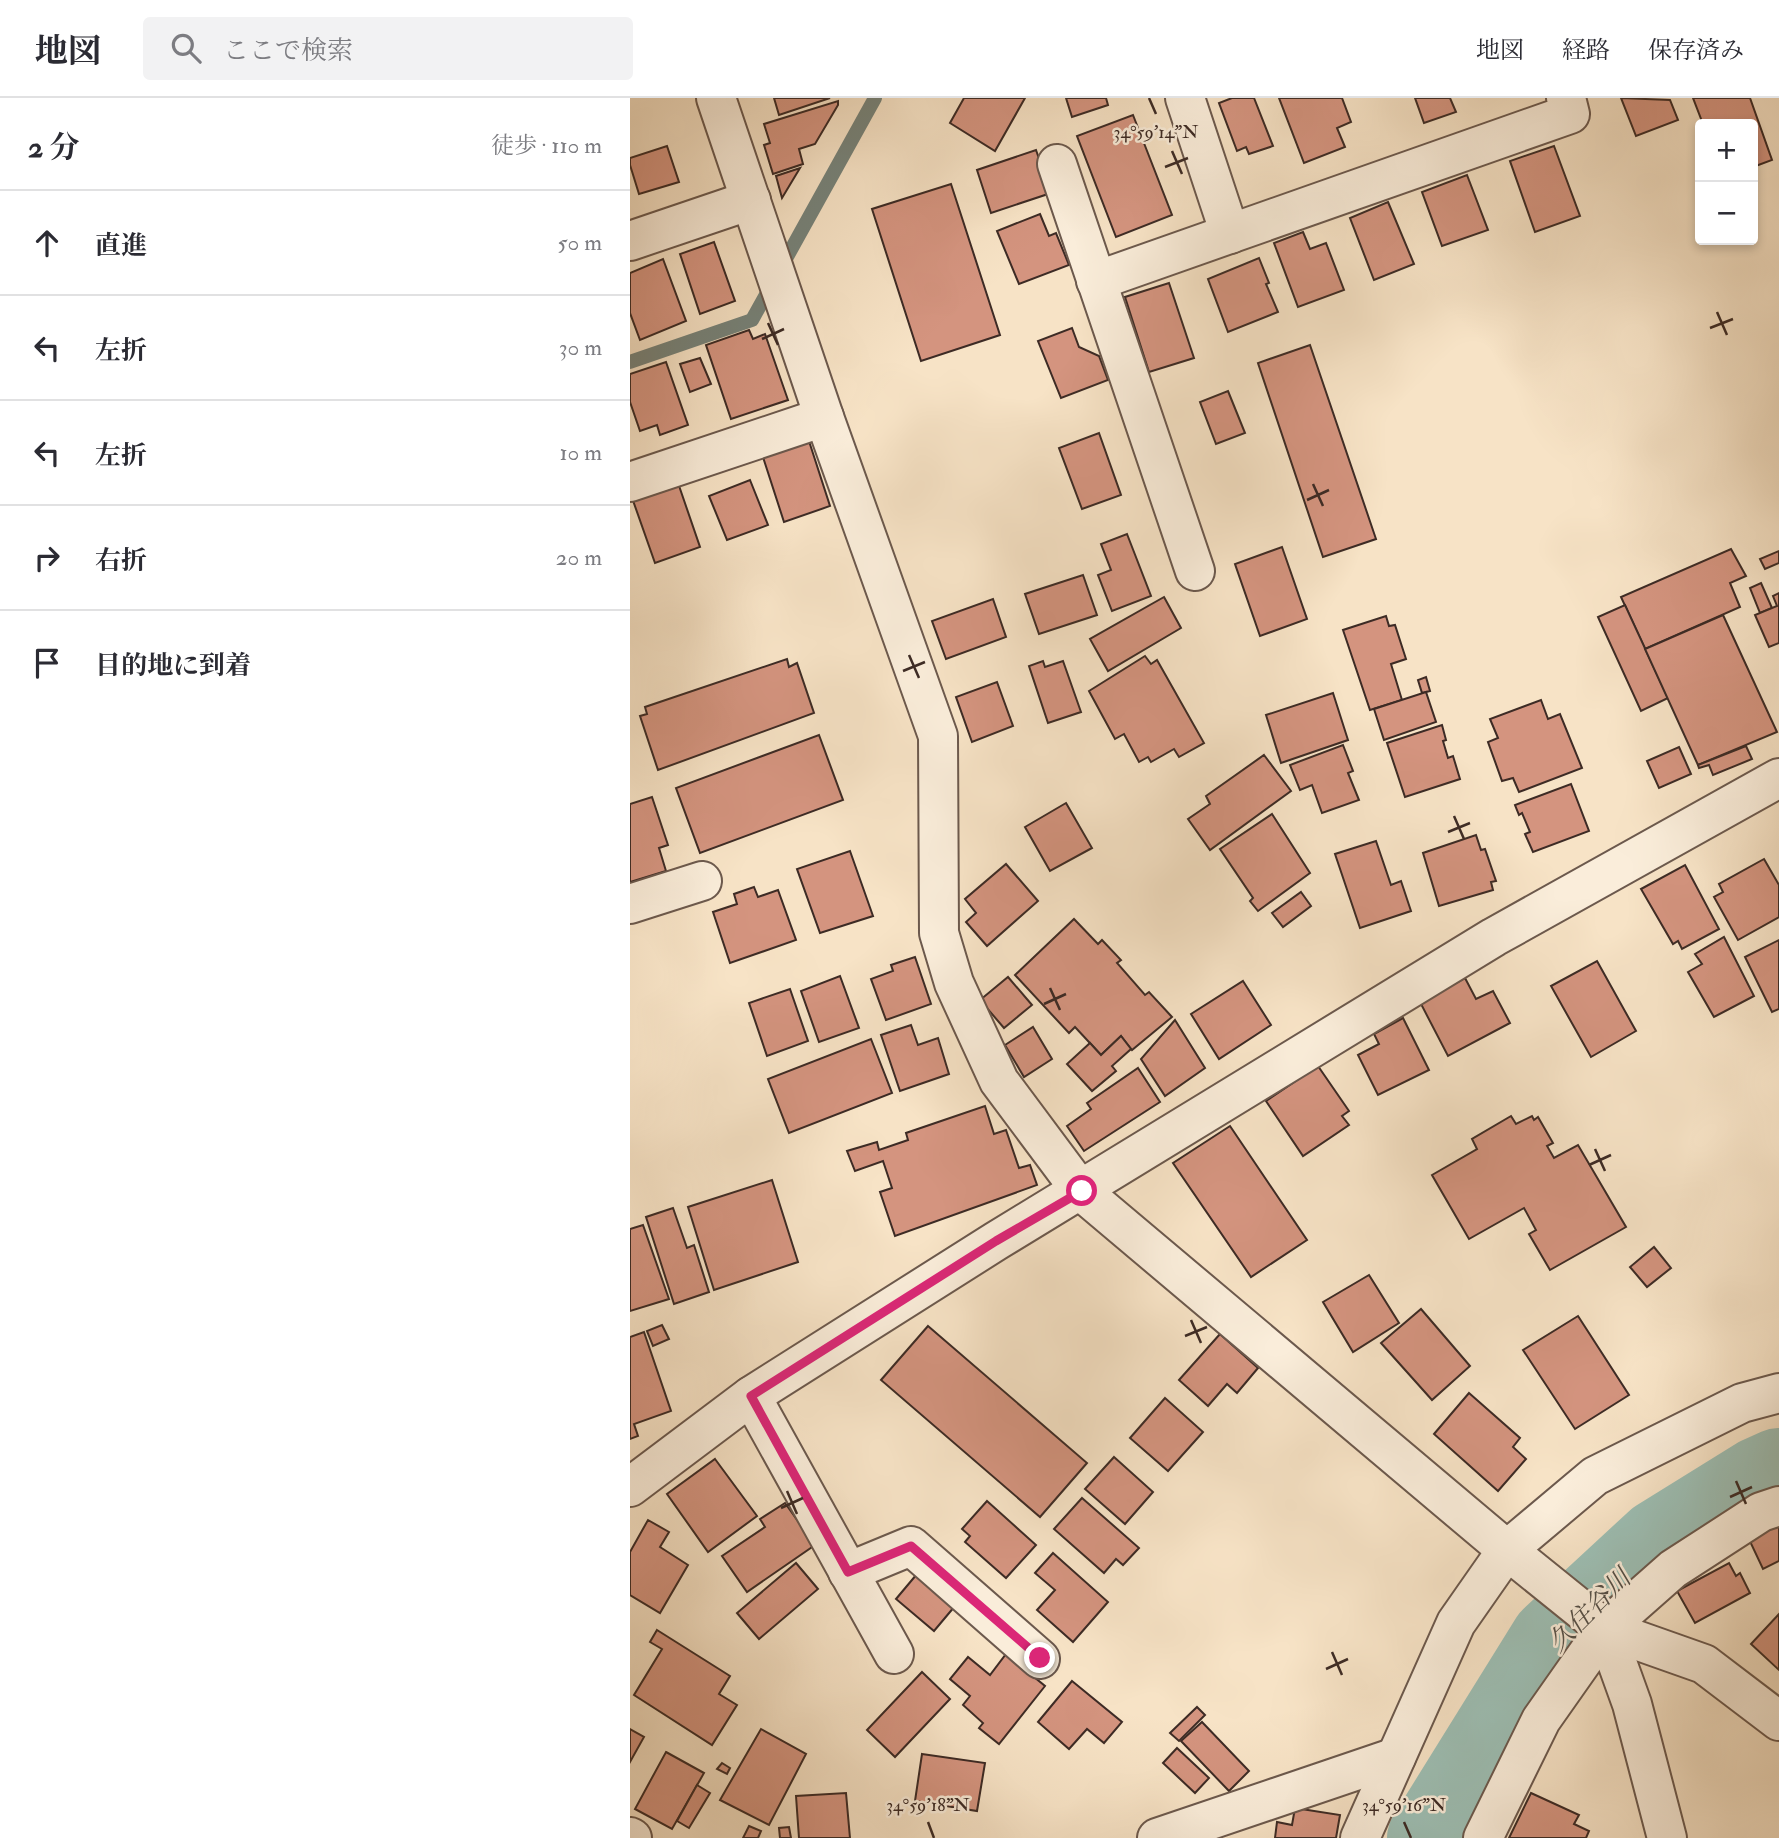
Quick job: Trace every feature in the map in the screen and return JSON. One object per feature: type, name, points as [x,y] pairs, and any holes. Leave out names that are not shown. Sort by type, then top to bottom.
[{"type":"street","points":[[716,98],[824,417],[938,736],[940,933],[954,983],[999,1081],[1082,1191],[1507,1550],[1605,1629],[1704,1664],[1779,1721]]},
{"type":"street","points":[[1096,282],[1570,114],[1566,98]]},
{"type":"street","points":[[1187,99],[1230,234]]},
{"type":"street","points":[[1057,164],[1195,571]]},
{"type":"street","points":[[630,241],[751,200]]},
{"type":"street","points":[[630,482],[824,417]]},
{"type":"street","points":[[630,1486],[751,1396],[996,1241],[1082,1191],[1494,937],[1779,778]]},
{"type":"street","points":[[630,904],[702,881]]},
{"type":"street","points":[[1360,1838],[1456,1623],[1507,1550],[1595,1476],[1742,1403],[1779,1393]]},
{"type":"street","points":[[751,1396],[894,1654]]},
{"type":"street","points":[[1483,1838],[1541,1720],[1605,1629],[1674,1569],[1761,1512],[1779,1506]]},
{"type":"street","points":[[848,1572],[911,1546],[1040,1658]]},
{"type":"street","points":[[1605,1629],[1632,1704],[1667,1838]]},
{"type":"street","points":[[1157,1838],[1396,1757]]},
{"type":"building","points":[[774,98],[830,98],[779,115]]},
{"type":"building","points":[[964,98],[1025,98],[995,151],[950,123]]},
{"type":"building","points":[[1066,98],[1106,98],[1108,105],[1072,117]]},
{"type":"building","points":[[1232,98],[1254,98],[1273,146],[1249,154],[1246,147],[1237,151],[1219,103]]},
{"type":"building","points":[[1279,98],[1342,98],[1351,122],[1337,128],[1345,147],[1304,163]]},
{"type":"building","points":[[1415,98],[1450,98],[1456,112],[1424,123]]},
{"type":"building","points":[[1621,98],[1670,100],[1678,120],[1636,136]]},
{"type":"building","points":[[1693,98],[1750,98],[1757,119],[1701,119]]},
{"type":"building","points":[[838,101],[815,144],[799,149],[803,164],[773,174],[764,145],[770,143],[764,124]]},
{"type":"building","points":[[1133,115],[1172,215],[1116,237],[1077,136]]},
{"type":"building","points":[[1758,121],[1772,160],[1758,165]]},
{"type":"building","points":[[667,146],[679,182],[639,194],[630,158]]},
{"type":"building","points":[[1554,146],[1580,216],[1535,232],[1510,161]]},
{"type":"building","points":[[1036,150],[1051,193],[991,213],[977,170]]},
{"type":"building","points":[[800,168],[782,198],[776,176]]},
{"type":"building","points":[[1467,175],[1488,230],[1442,246],[1422,192]]},
{"type":"building","points":[[951,184],[1000,335],[921,361],[872,209]]},
{"type":"building","points":[[1388,202],[1414,264],[1374,280],[1350,218]]},
{"type":"building","points":[[1040,214],[1049,236],[1056,233],[1069,265],[1019,284],[997,231]]},
{"type":"building","points":[[1303,232],[1310,249],[1326,243],[1344,290],[1298,307],[1274,243]]},
{"type":"building","points":[[714,242],[735,301],[700,314],[680,254]]},
{"type":"building","points":[[1259,258],[1278,312],[1228,332],[1208,279]]},
{"type":"building","points":[[663,259],[686,321],[640,340],[630,313],[630,273]]},
{"type":"building","points":[[1169,283],[1194,358],[1149,372],[1125,297]]},
{"type":"building","points":[[1072,328],[1079,347],[1099,356],[1108,380],[1061,398],[1038,341]]},
{"type":"building","points":[[749,330],[753,339],[765,334],[788,400],[731,419],[706,345]]},
{"type":"building","points":[[1310,345],[1376,539],[1323,557],[1258,363]]},
{"type":"building","points":[[700,358],[711,384],[690,392],[680,364]]},
{"type":"building","points":[[666,362],[688,425],[660,435],[657,425],[640,431],[630,402],[630,374]]},
{"type":"building","points":[[1228,391],[1245,433],[1216,444],[1200,402]]},
{"type":"building","points":[[1099,433],[1121,495],[1082,509],[1059,448]]},
{"type":"building","points":[[808,438],[830,506],[784,522],[762,454]]},
{"type":"building","points":[[676,477],[700,547],[655,563],[630,492]]},
{"type":"building","points":[[750,480],[768,525],[727,540],[709,496]]},
{"type":"building","points":[[1127,534],[1151,596],[1112,611],[1098,575],[1111,570],[1101,544]]},
{"type":"building","points":[[1282,547],[1307,619],[1260,636],[1235,564]]},
{"type":"building","points":[[1731,549],[1746,576],[1730,583],[1740,607],[1645,649],[1621,597]]},
{"type":"building","points":[[1779,551],[1779,563],[1765,569],[1760,559]]},
{"type":"building","points":[[1083,575],[1097,615],[1039,634],[1025,594]]},
{"type":"building","points":[[1761,583],[1772,608],[1760,613],[1750,588]]},
{"type":"building","points":[[1779,593],[1779,643],[1769,647],[1755,615],[1777,606],[1773,596]]},
{"type":"building","points":[[1164,597],[1181,628],[1108,671],[1090,639]]},
{"type":"building","points":[[993,599],[1006,637],[946,659],[932,621]]},
{"type":"building","points":[[1625,605],[1668,698],[1641,711],[1598,617]]},
{"type":"building","points":[[1723,615],[1777,732],[1698,765],[1645,649]]},
{"type":"building","points":[[1386,616],[1389,626],[1395,625],[1406,659],[1391,664],[1402,700],[1370,710],[1343,630]]},
{"type":"building","points":[[1145,656],[1151,664],[1157,660],[1204,743],[1179,757],[1174,749],[1151,762],[1148,757],[1139,762],[1124,734],[1115,739],[1089,691]]},
{"type":"building","points":[[787,659],[789,667],[797,663],[814,713],[658,770],[640,716],[647,714],[645,707]]},
{"type":"building","points":[[1043,661],[1045,667],[1063,661],[1081,712],[1048,723],[1029,666]]},
{"type":"building","points":[[1426,677],[1430,691],[1422,693],[1418,680]]},
{"type":"building","points":[[997,682],[1013,726],[972,742],[956,697]]},
{"type":"building","points":[[1426,692],[1436,722],[1384,740],[1374,709]]},
{"type":"building","points":[[1333,693],[1348,740],[1281,763],[1266,715]]},
{"type":"building","points":[[1541,700],[1548,719],[1560,714],[1582,768],[1519,792],[1513,778],[1502,781],[1488,742],[1498,738],[1490,719]]},
{"type":"building","points":[[1442,725],[1448,758],[1453,756],[1460,779],[1405,797],[1387,743]]},
{"type":"building","points":[[819,735],[843,800],[700,853],[676,788]]},
{"type":"building","points":[[1343,745],[1353,771],[1348,773],[1359,800],[1322,813],[1312,785],[1300,790],[1290,765]]},
{"type":"building","points":[[1746,746],[1752,759],[1713,775],[1709,765],[1699,768],[1698,765]]},
{"type":"building","points":[[1679,747],[1691,774],[1659,788],[1647,761]]},
{"type":"building","points":[[1264,755],[1291,791],[1210,850],[1188,819],[1210,804],[1206,796]]},
{"type":"building","points":[[1571,784],[1589,831],[1533,852],[1525,834],[1530,832],[1522,813],[1519,815],[1515,805]]},
{"type":"building","points":[[652,797],[668,845],[659,848],[666,871],[630,882],[630,804]]},
{"type":"building","points":[[1066,803],[1092,848],[1050,871],[1025,827]]},
{"type":"building","points":[[1272,814],[1310,873],[1258,911],[1250,901],[1253,898],[1220,849]]},
{"type":"building","points":[[1476,835],[1481,850],[1485,849],[1496,881],[1491,882],[1493,890],[1439,906],[1423,853]]},
{"type":"building","points":[[1376,841],[1391,885],[1401,881],[1411,911],[1360,928],[1335,854]]},
{"type":"building","points":[[850,851],[873,916],[820,933],[797,869]]},
{"type":"building","points":[[1764,859],[1779,885],[1779,917],[1738,940],[1714,897],[1723,892],[1719,884]]},
{"type":"building","points":[[1006,864],[1038,901],[987,946],[966,922],[976,913],[965,899]]},
{"type":"building","points":[[1685,865],[1719,929],[1682,949],[1678,941],[1673,944],[1641,889]]},
{"type":"building","points":[[754,887],[758,897],[778,890],[796,940],[730,963],[713,912],[737,904],[734,894]]},
{"type":"building","points":[[1301,892],[1311,906],[1283,927],[1272,913]]},
{"type":"building","points":[[1074,919],[1098,944],[1102,940],[1121,960],[1117,963],[1145,995],[1149,992],[1172,1017],[1132,1050],[1121,1036],[1101,1055],[1075,1027],[1069,1033],[1015,975]]},
{"type":"building","points":[[1724,937],[1754,996],[1714,1017],[1688,972],[1702,964],[1695,954]]},
{"type":"building","points":[[1779,940],[1779,1009],[1772,1012],[1745,957]]},
{"type":"building","points":[[915,957],[931,1004],[886,1020],[871,979],[893,971],[891,965]]},
{"type":"building","points":[[1597,961],[1636,1031],[1591,1057],[1551,986]]},
{"type":"building","points":[[840,976],[859,1028],[819,1042],[801,991]]},
{"type":"building","points":[[1008,977],[1032,1005],[1004,1028],[980,1000]]},
{"type":"building","points":[[1465,978],[1476,999],[1493,991],[1510,1023],[1448,1056],[1420,1002]]},
{"type":"building","points":[[1243,981],[1271,1025],[1219,1059],[1191,1014]]},
{"type":"building","points":[[790,989],[808,1041],[767,1056],[749,1003]]},
{"type":"building","points":[[1403,1018],[1429,1070],[1378,1095],[1358,1055],[1379,1044],[1374,1034]]},
{"type":"building","points":[[1175,1020],[1205,1068],[1165,1096],[1141,1059]]},
{"type":"building","points":[[911,1025],[918,1045],[938,1038],[949,1074],[900,1091],[881,1035]]},
{"type":"building","points":[[1033,1027],[1052,1059],[1024,1077],[1005,1045]]},
{"type":"building","points":[[1121,1036],[1131,1049],[1112,1066],[1116,1071],[1092,1091],[1067,1064],[1090,1043],[1101,1055]]},
{"type":"building","points":[[871,1039],[892,1093],[789,1133],[768,1079]]},
{"type":"building","points":[[1318,1066],[1349,1111],[1342,1116],[1349,1125],[1303,1156],[1266,1101]]},
{"type":"building","points":[[1138,1068],[1160,1102],[1084,1151],[1067,1126],[1091,1109],[1087,1103]]},
{"type":"building","points":[[985,1106],[994,1134],[1006,1130],[1019,1168],[1030,1165],[1037,1185],[895,1236],[880,1192],[892,1188],[883,1161],[855,1171],[847,1151],[877,1142],[879,1150],[908,1140],[906,1133]]},
{"type":"building","points":[[1511,1116],[1516,1124],[1532,1116],[1534,1120],[1538,1117],[1553,1143],[1547,1146],[1554,1158],[1578,1145],[1626,1227],[1550,1270],[1529,1234],[1536,1230],[1524,1208],[1469,1239],[1432,1175],[1477,1149],[1472,1139]]},
{"type":"building","points":[[1230,1126],[1307,1240],[1251,1277],[1173,1163]]},
{"type":"building","points":[[772,1180],[798,1262],[714,1290],[688,1207]]},
{"type":"building","points":[[673,1208],[687,1248],[694,1245],[709,1292],[674,1304],[646,1217]]},
{"type":"building","points":[[643,1225],[669,1299],[630,1311],[630,1229]]},
{"type":"building","points":[[1654,1247],[1671,1268],[1647,1287],[1630,1267]]},
{"type":"building","points":[[1369,1275],[1399,1323],[1353,1352],[1323,1302]]},
{"type":"building","points":[[1421,1309],[1470,1366],[1432,1400],[1381,1343]]},
{"type":"building","points":[[1578,1316],[1629,1395],[1575,1429],[1523,1350]]},
{"type":"building","points":[[662,1325],[669,1339],[653,1346],[647,1331]]},
{"type":"building","points":[[928,1326],[1087,1463],[1040,1517],[881,1380]]},
{"type":"building","points":[[644,1332],[671,1411],[634,1424],[638,1436],[630,1439],[630,1337]]},
{"type":"building","points":[[1220,1334],[1258,1368],[1237,1393],[1227,1384],[1208,1406],[1179,1380]]},
{"type":"building","points":[[1469,1393],[1520,1438],[1513,1447],[1526,1459],[1498,1491],[1434,1434]]},
{"type":"building","points":[[1165,1398],[1203,1432],[1168,1471],[1130,1438]]},
{"type":"building","points":[[1114,1457],[1153,1492],[1125,1524],[1085,1489]]},
{"type":"building","points":[[715,1459],[757,1516],[708,1552],[667,1494]]},
{"type":"building","points":[[1082,1498],[1139,1548],[1123,1565],[1116,1559],[1104,1573],[1054,1529]]},
{"type":"building","points":[[987,1501],[1036,1545],[1006,1578],[965,1542],[970,1536],[962,1529]]},
{"type":"building","points":[[785,1503],[815,1545],[747,1592],[722,1556],[765,1527],[760,1519]]},
{"type":"building","points":[[1779,1519],[1779,1561],[1763,1569],[1747,1535]]},
{"type":"building","points":[[648,1520],[669,1532],[660,1547],[688,1565],[660,1613],[630,1595],[630,1552]]},
{"type":"building","points":[[1053,1553],[1108,1602],[1073,1642],[1037,1610],[1055,1590],[1035,1573]]},
{"type":"building","points":[[796,1563],[818,1589],[759,1639],[737,1613]]},
{"type":"building","points":[[1729,1563],[1736,1576],[1740,1573],[1750,1593],[1695,1623],[1677,1591]]},
{"type":"building","points":[[922,1568],[960,1600],[934,1631],[896,1599]]},
{"type":"building","points":[[1779,1614],[1779,1670],[1751,1644]]},
{"type":"building","points":[[657,1630],[730,1676],[719,1694],[737,1705],[712,1745],[634,1695],[662,1649],[650,1642]]},
{"type":"building","points":[[1006,1654],[1045,1686],[999,1744],[979,1728],[983,1723],[963,1705],[970,1696],[950,1679],[968,1657],[990,1675]]},
{"type":"building","points":[[922,1672],[950,1699],[895,1757],[867,1730]]},
{"type":"building","points":[[1072,1681],[1122,1722],[1104,1743],[1087,1729],[1069,1749],[1038,1722]]},
{"type":"building","points":[[1197,1707],[1205,1715],[1179,1741],[1170,1733]]},
{"type":"building","points":[[1202,1722],[1249,1771],[1229,1791],[1181,1741]]},
{"type":"building","points":[[630,1729],[644,1737],[630,1762]]},
{"type":"building","points":[[761,1729],[806,1754],[769,1825],[720,1800]]},
{"type":"building","points":[[1177,1748],[1209,1778],[1195,1793],[1163,1763]]},
{"type":"building","points":[[666,1752],[704,1773],[672,1829],[635,1809]]},
{"type":"building","points":[[922,1754],[985,1763],[977,1811],[915,1801]]},
{"type":"building","points":[[722,1763],[730,1768],[727,1774],[717,1769]]},
{"type":"building","points":[[697,1785],[710,1793],[689,1828],[677,1821]]},
{"type":"building","points":[[846,1793],[850,1838],[799,1838],[796,1796]]},
{"type":"building","points":[[1531,1793],[1579,1815],[1574,1824],[1589,1831],[1586,1838],[1509,1838]]},
{"type":"building","points":[[1295,1808],[1340,1815],[1336,1838],[1275,1838],[1277,1822],[1292,1825]]},
{"type":"building","points":[[749,1826],[761,1831],[758,1838],[743,1838]]},
{"type":"building","points":[[789,1827],[791,1838],[780,1838],[779,1828]]},
{"type":"waterway","points":[[630,362],[752,320],[875,98]]},
{"type":"waterway","name":"久住谷川","points":[[1430,1838],[1553,1640],[1659,1542],[1759,1480],[1779,1471]]},
{"type":"route","points":[[1040,1658],[911,1546],[848,1572],[751,1396],[996,1241],[1082,1191]]}]
